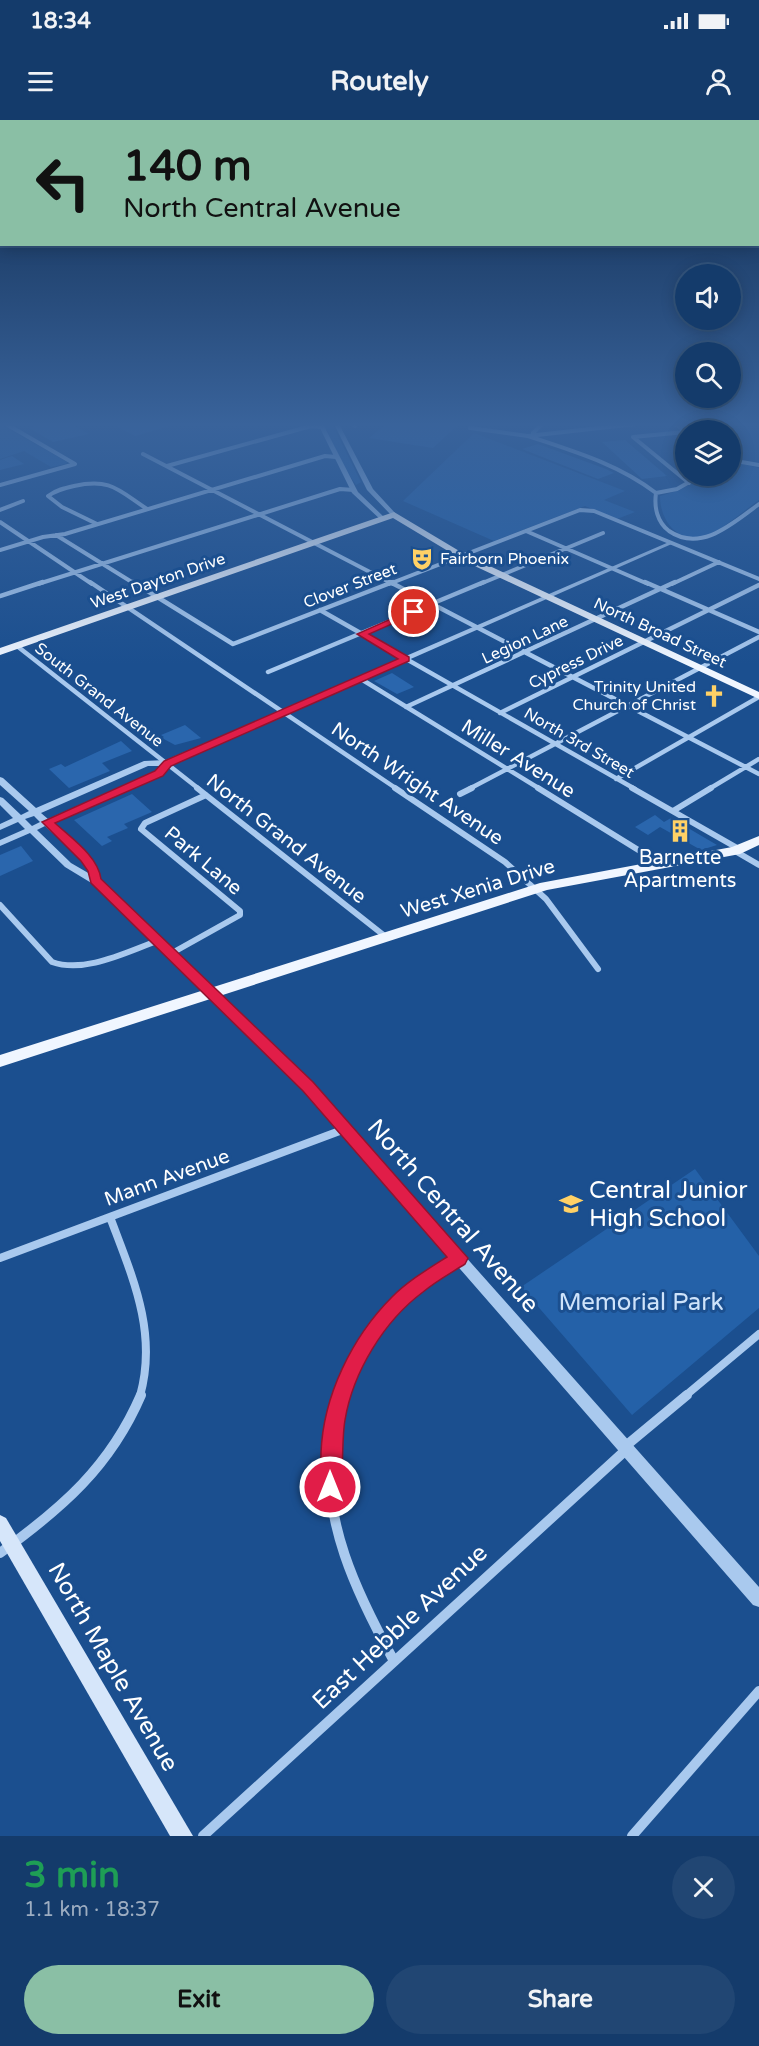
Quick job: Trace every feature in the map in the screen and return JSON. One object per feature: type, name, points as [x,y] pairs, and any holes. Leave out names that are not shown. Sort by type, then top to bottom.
[{"type":"main road","name":"West Dayton Drive","points":[[0,652],[383,519],[391,512]]},
{"type":"main road","points":[[391,512],[462,555]]},
{"type":"main road","points":[[383,519],[405,532],[462,555]]},
{"type":"main road","name":"North Broad Street","points":[[462,555],[759,697]]},
{"type":"main road","name":"West Xenia Drive","points":[[2,1059],[536,889],[738,850],[759,840]]},
{"type":"main road","name":"North Maple Avenue","points":[[0,1524],[6,1549],[182,1836]]},
{"type":"street","points":[[0,510],[15,504]]},
{"type":"street","points":[[59,504],[97,524]]},
{"type":"street","points":[[140,504],[147,509]]},
{"type":"street","points":[[0,550],[164,504]]},
{"type":"street","points":[[238,504],[759,774]]},
{"type":"street","points":[[0,596],[293,504]]},
{"type":"street","points":[[366,504],[383,519]]},
{"type":"street","points":[[371,504],[391,512]]},
{"type":"street","points":[[383,504],[391,512]]},
{"type":"street","points":[[656,504],[661,522],[674,536],[685,539],[712,537],[759,505]]},
{"type":"street","name":"Clover Street","points":[[158,597],[233,644],[576,511],[594,511],[671,543]]},
{"type":"street","name":"North Wright Avenue","points":[[0,522],[495,854],[546,899],[598,969]]},
{"type":"street","points":[[526,531],[759,632]]},
{"type":"street","points":[[268,672],[603,533]]},
{"type":"street","points":[[56,535],[151,596],[158,597]]},
{"type":"street","points":[[0,827],[147,764],[167,763],[671,543],[759,579]]},
{"type":"street","name":"Legion Lane","points":[[405,706],[526,653],[719,562]]},
{"type":"street","name":"Cypress Drive","points":[[500,713],[759,585]]},
{"type":"street","name":"North 3rd Street","points":[[320,610],[673,812],[759,865]]},
{"type":"street","points":[[460,794],[759,637]]},
{"type":"street","name":"South Grand Avenue","points":[[17,646],[167,763]]},
{"type":"street","name":"Miller Avenue","points":[[361,679],[661,864]]},
{"type":"street","points":[[616,779],[759,697]]},
{"type":"street","points":[[673,812],[759,759]]},
{"type":"street","points":[[0,843],[159,773],[167,763]]},
{"type":"street","name":"North Grand Avenue","points":[[167,763],[387,938]]},
{"type":"street","name":"North Central Avenue","points":[[0,780],[85,858],[94,871],[95,880]]},
{"type":"street","name":"Park Lane","points":[[172,953],[240,915],[240,911],[212,886],[141,828],[145,823],[206,795]]},
{"type":"street","name":"North Central Avenue","points":[[0,800],[68,865],[95,880],[308,1086],[759,1599]]},
{"type":"street","points":[[0,905],[52,962],[60,966],[77,966],[159,940]]},
{"type":"street","name":"Mann Avenue","points":[[0,1258],[346,1129]]},
{"type":"street","points":[[6,1549],[74,1495],[104,1464],[128,1426],[143,1386],[148,1353],[145,1319],[110,1217]]},
{"type":"street","points":[[394,1661],[367,1617],[344,1563],[331,1503],[332,1442],[343,1391],[366,1342],[391,1310],[416,1286],[459,1258]]},
{"type":"street","name":"East Hebble Avenue","points":[[203,1836],[627,1449],[628,1444],[759,1334]]},
{"type":"street","points":[[632,1836],[759,1691]]},
{"type":"green space","points":[[410,504],[615,504],[635,512],[617,519],[585,506],[494,541]]},
{"type":"green space","points":[[661,504],[754,504],[710,535],[700,538],[681,535],[668,523]]},
{"type":"green space","name":"Memorial Park","points":[[695,1169],[759,1256],[759,1308],[632,1415],[521,1287]]},
{"type":"building","points":[[392,673],[414,687],[397,694],[374,681]]},
{"type":"building","points":[[185,725],[201,738],[175,745],[162,738],[164,737],[161,735]]},
{"type":"building","points":[[121,741],[132,751],[102,763],[110,771],[69,788],[49,769],[61,764],[65,767]]},
{"type":"building","points":[[132,794],[152,812],[124,824],[128,828],[107,837],[112,841],[102,846],[74,820]]},
{"type":"building","name":"Barnette Apartments","points":[[655,815],[664,822],[671,818],[717,845],[701,850],[660,827],[648,835],[635,827]]},
{"type":"building","points":[[21,846],[33,861],[0,876],[0,855]]},
{"type":"place","name":"Fairborn Phoenix","points":[[422,559]]},
{"type":"place","name":"Trinity United Church of Christ","points":[[714,696]]},
{"type":"place","name":"Barnette Apartments","points":[[680,831]]},
{"type":"place","name":"Central Junior High School","points":[[571,1204]]},
{"type":"route","points":[[330,1487],[336,1416],[343,1391],[366,1342],[380,1323],[416,1286],[459,1258],[308,1086],[95,880],[94,871],[85,858],[48,822],[159,773],[167,763],[406,659],[361,634],[414,612]]}]
